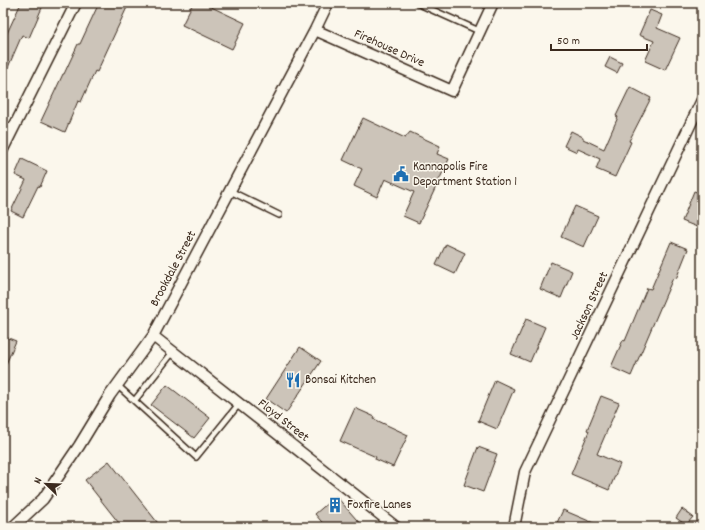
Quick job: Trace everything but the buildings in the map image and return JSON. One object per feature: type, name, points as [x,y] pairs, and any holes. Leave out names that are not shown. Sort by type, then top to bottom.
[{"type":"street","points":[[3,149],[8,129],[76,3]]},
{"type":"street","name":"Brookdale Street","points":[[13,527],[43,499],[79,446],[110,395],[153,336],[328,3]]},
{"type":"street","points":[[480,31],[493,3]]},
{"type":"street","name":"Firehouse Drive","points":[[315,30],[452,91],[480,31]]},
{"type":"street","name":"Jackson Street","points":[[514,527],[525,472],[702,100]]},
{"type":"street","name":"Floyd Street","points":[[153,336],[396,527]]},
{"type":"lane","points":[[418,3],[480,31]]},
{"type":"lane","points":[[230,191],[279,215]]},
{"type":"lane","points":[[135,400],[173,352]]},
{"type":"lane","points":[[118,385],[196,457],[239,404]]},
{"type":"place","name":"Kannapolis Fire Department Station 1","points":[[401,174]]},
{"type":"place","name":"Bonsai Kitchen","points":[[293,380]]},
{"type":"place","name":"Foxfire Lanes","points":[[335,505]]}]
